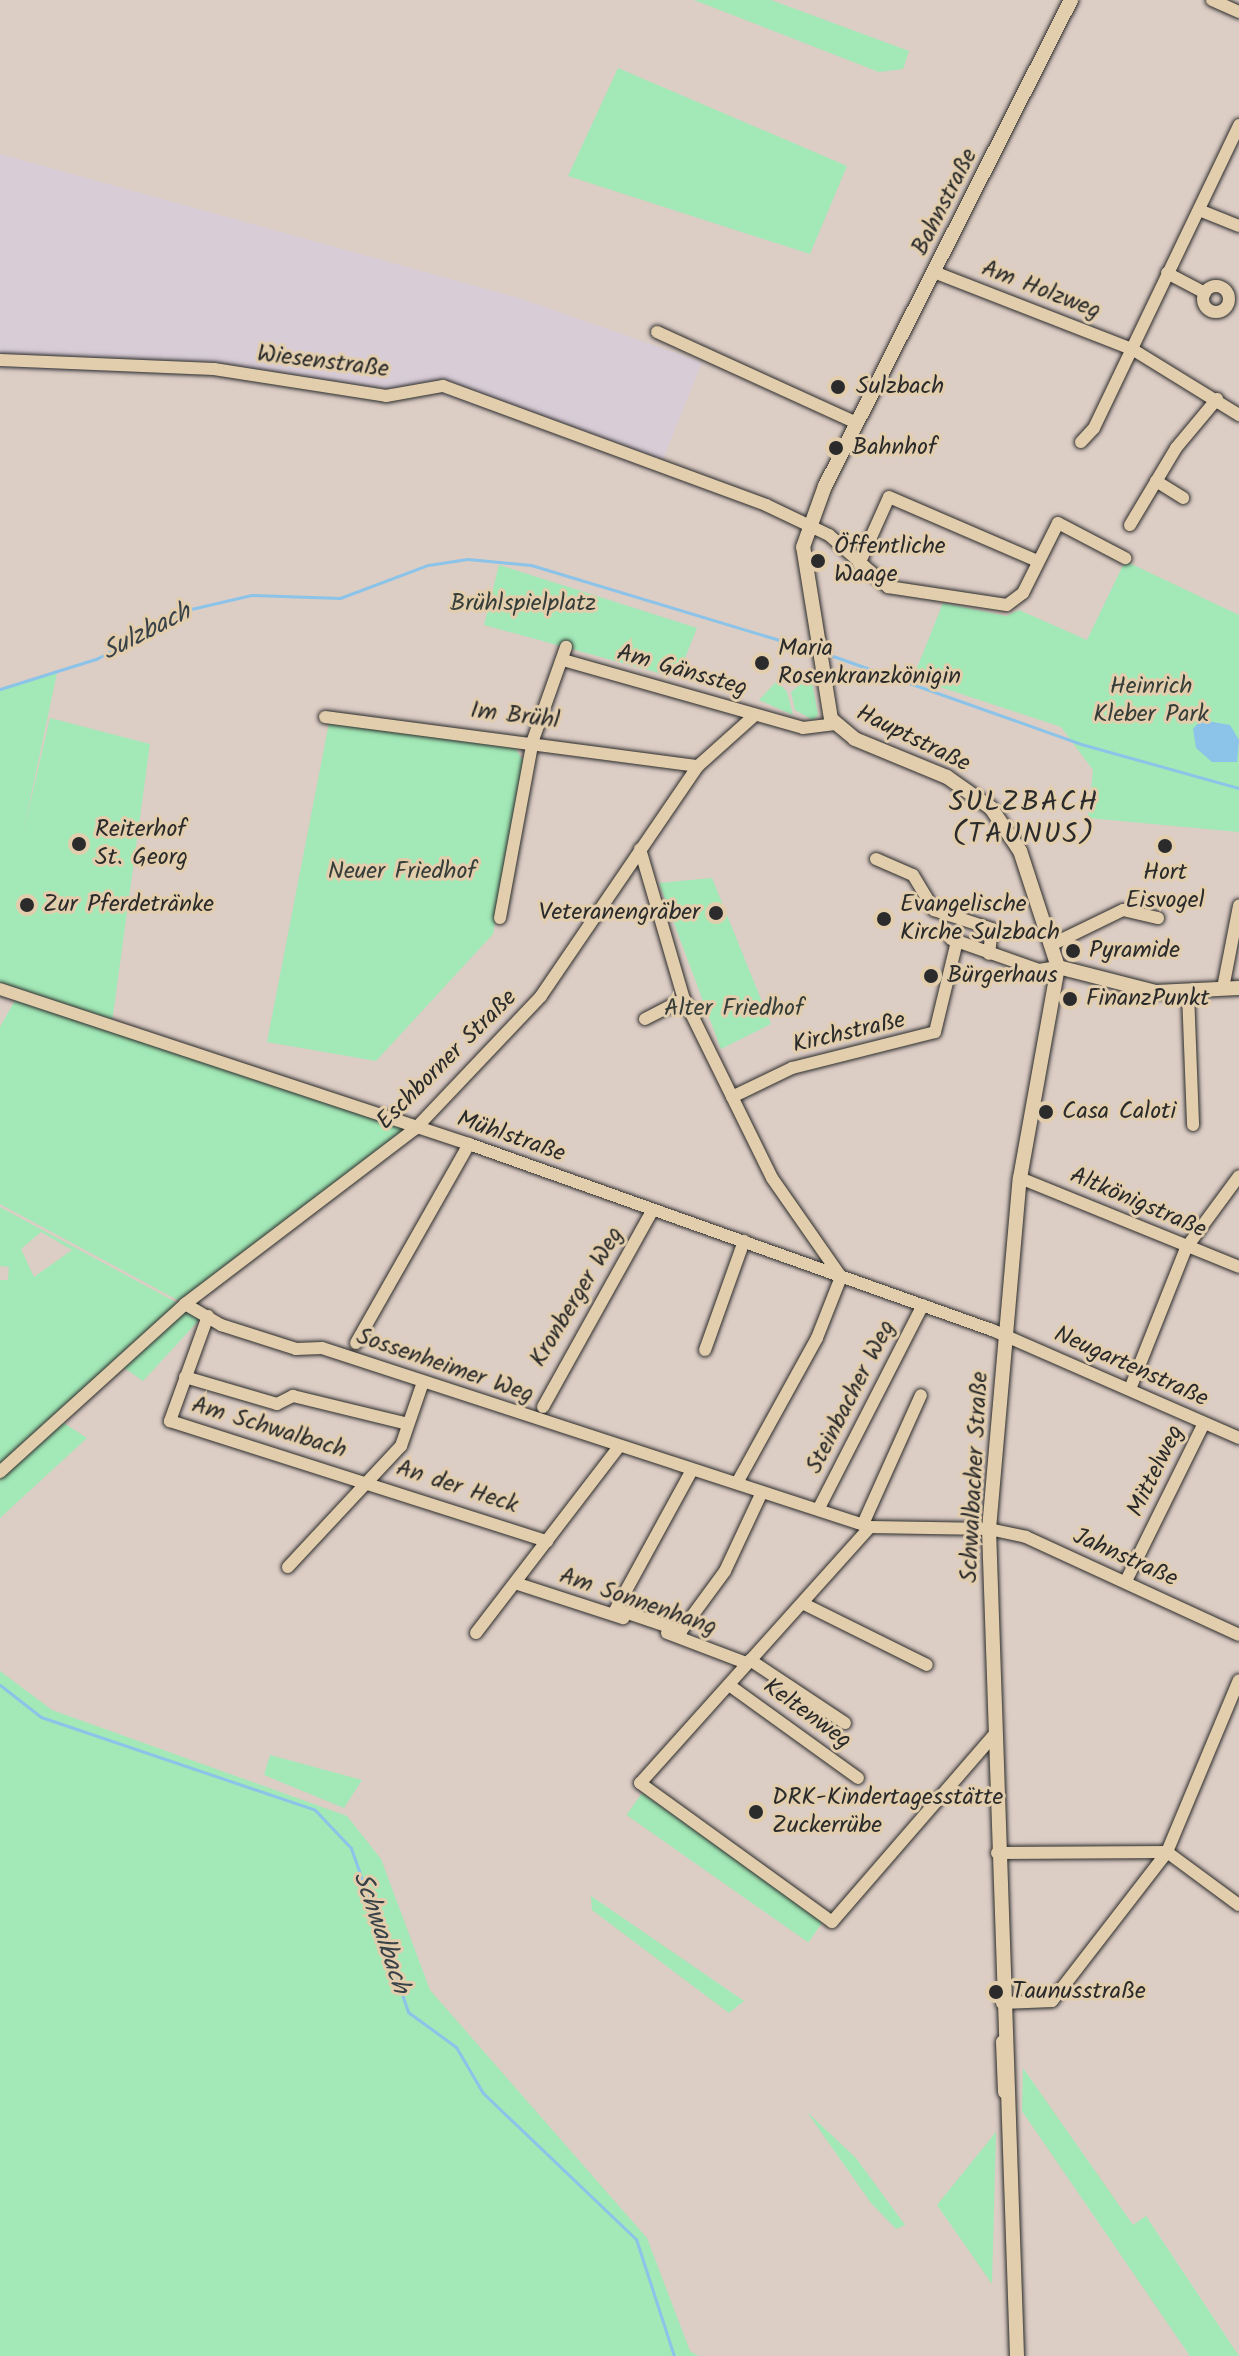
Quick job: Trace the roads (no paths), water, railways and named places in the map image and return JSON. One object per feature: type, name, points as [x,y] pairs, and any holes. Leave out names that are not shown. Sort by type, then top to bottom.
[{"type":"street","name":"Bahnstraße","points":[[835,724],[805,567],[807,525],[1071,0]]},
{"type":"street","points":[[1212,0],[1239,12]]},
{"type":"street","points":[[1081,442],[1132,349],[1239,125]]},
{"type":"street","points":[[1199,210],[1239,226]]},
{"type":"street","name":"Am Holzweg","points":[[934,272],[1132,349],[1239,415]]},
{"type":"street","points":[[1167,273],[1205,293]]},
{"type":"street","points":[[657,332],[857,423]]},
{"type":"street","name":"Wiesenstraße","points":[[0,360],[214,369],[386,396],[443,386],[654,460],[807,525],[859,564],[882,586],[996,606],[1023,593],[1035,560],[1058,523],[1125,558]]},
{"type":"street","points":[[1130,525],[1156,481],[1217,399]]},
{"type":"street","points":[[1156,481],[1183,498]]},
{"type":"street","points":[[859,564],[889,497],[1035,560]]},
{"type":"street","name":"Am Gänssteg","points":[[533,740],[565,654],[710,696],[755,715],[803,728],[835,724]]},
{"type":"street","name":"Eschborner Straße","points":[[0,1472],[185,1304],[415,1129],[541,996],[698,766],[755,715]]},
{"type":"street","name":"Im Brühl","points":[[325,717],[533,740],[698,766]]},
{"type":"street","name":"Hauptstraße","points":[[835,724],[947,777],[991,808],[1020,851],[1053,944],[1058,967]]},
{"type":"street","points":[[500,918],[533,740]]},
{"type":"street","points":[[640,849],[684,999],[772,1178],[841,1277],[817,1338],[737,1483]]},
{"type":"street","points":[[876,859],[913,875],[934,910],[992,929],[989,954],[1039,970],[1058,967],[1145,990],[1188,993],[1231,988],[1239,906]]},
{"type":"street","points":[[1053,944],[1123,910],[1158,918]]},
{"type":"street","name":"Kirchstraße","points":[[732,1097],[792,1068],[935,1032],[954,940],[989,954]]},
{"type":"street","name":"Schwalbacher Straße","points":[[1017,2356],[1003,2042],[989,1529],[1020,1178],[1058,967]]},
{"type":"street","name":"Mühlstraße","points":[[0,989],[415,1129],[469,1144],[1005,1335]]},
{"type":"street","points":[[1188,993],[1193,1125]]},
{"type":"street","points":[[645,1019],[684,999]]},
{"type":"street","points":[[356,1343],[469,1144]]},
{"type":"street","points":[[1130,1389],[1186,1248],[1239,1176]]},
{"type":"street","name":"Altkönigstraße","points":[[1020,1178],[1239,1267]]},
{"type":"street","name":"Kronberger Weg","points":[[543,1407],[652,1211]]},
{"type":"street","points":[[705,1350],[744,1241]]},
{"type":"street","name":"Sossenheimer Weg","points":[[185,1304],[208,1316],[866,1525],[989,1529]]},
{"type":"street","name":"Steinbacher Weg","points":[[819,1508],[923,1305]]},
{"type":"street","name":"Am Schwalbach","points":[[208,1316],[170,1421],[370,1482]]},
{"type":"street","name":"Neugartenstraße","points":[[1005,1335],[1239,1438]]},
{"type":"street","points":[[185,1377],[277,1404],[293,1396],[408,1424]]},
{"type":"street","name":"An der Heck","points":[[423,1382],[401,1446],[370,1482],[547,1541]]},
{"type":"street","points":[[866,1525],[921,1395]]},
{"type":"street","name":"Mittelweg","points":[[1126,1581],[1204,1423]]},
{"type":"street","points":[[476,1633],[618,1448]]},
{"type":"street","points":[[692,1470],[616,1609],[681,1631],[725,1571],[762,1492]]},
{"type":"street","points":[[288,1567],[370,1482]]},
{"type":"street","name":"Keltenweg","points":[[866,1525],[804,1604],[640,1783],[832,1922],[993,1736]]},
{"type":"street","name":"Jahnstraße","points":[[989,1529],[1126,1581],[1239,1635]]},
{"type":"street","name":"Am Sonnenhang","points":[[515,1583],[748,1662]]},
{"type":"street","points":[[804,1604],[927,1665]]},
{"type":"street","name":"Keltenweg","points":[[748,1662],[845,1723]]},
{"type":"street","points":[[1002,2003],[1052,2001],[1167,1852],[1239,1680]]},
{"type":"street","name":"Keltenweg","points":[[729,1685],[858,1778]]},
{"type":"street","points":[[997,1853],[1167,1852],[1239,1905]]},
{"type":"water","points":[[1201,720],[1230,725],[1239,740],[1237,762],[1212,762],[1196,748],[1193,729]]},
{"type":"waterway","name":"Sulzbach","points":[[0,689],[96,659],[191,609],[251,595],[340,598],[428,565],[468,559],[531,565],[806,648]]},
{"type":"waterway","name":"Sulzbach","points":[[830,655],[1081,744],[1239,788]]},
{"type":"waterway","name":"Schwalbach","points":[[0,1685],[41,1717],[315,1810],[351,1848],[408,2012],[456,2047],[483,2093],[636,2239],[674,2356]]},
{"type":"place","name":"Sulzbach","points":[[838,387]]},
{"type":"place","name":"Bahnhof","points":[[836,448]]},
{"type":"place","name":"Öffentliche Waage","points":[[818,561]]},
{"type":"place","name":"Maria Rosenkranzkönigin","points":[[762,663]]},
{"type":"place","name":"Reiterhof St. Georg","points":[[79,844]]},
{"type":"place","name":"Hort Eisvogel","points":[[1165,846]]},
{"type":"place","name":"Zur Pferdetränke","points":[[27,905]]},
{"type":"place","name":"Veteranengräber","points":[[716,913]]},
{"type":"place","name":"Evangelische Kirche Sulzbach","points":[[884,919]]},
{"type":"place","name":"Pyramide","points":[[1073,951]]},
{"type":"place","name":"Bürgerhaus","points":[[931,976]]},
{"type":"place","name":"FinanzPunkt","points":[[1070,999]]},
{"type":"place","name":"Casa Caloti","points":[[1046,1112]]},
{"type":"place","name":"DRK-Kindertagesstätte Zuckerrübe","points":[[756,1812]]},
{"type":"place","name":"Taunusstraße","points":[[996,1992]]},
{"type":"district","name":"SULZBACH (TAUNUS)","points":[[1024,819]]},
{"type":"park label","name":"Brühlspielplatz","points":[[523,604]]},
{"type":"park label","name":"Heinrich Kleber Park","points":[[1151,701]]},
{"type":"park label","name":"Neuer Friedhof","points":[[402,872]]},
{"type":"park label","name":"Alter Friedhof","points":[[734,1009]]}]
